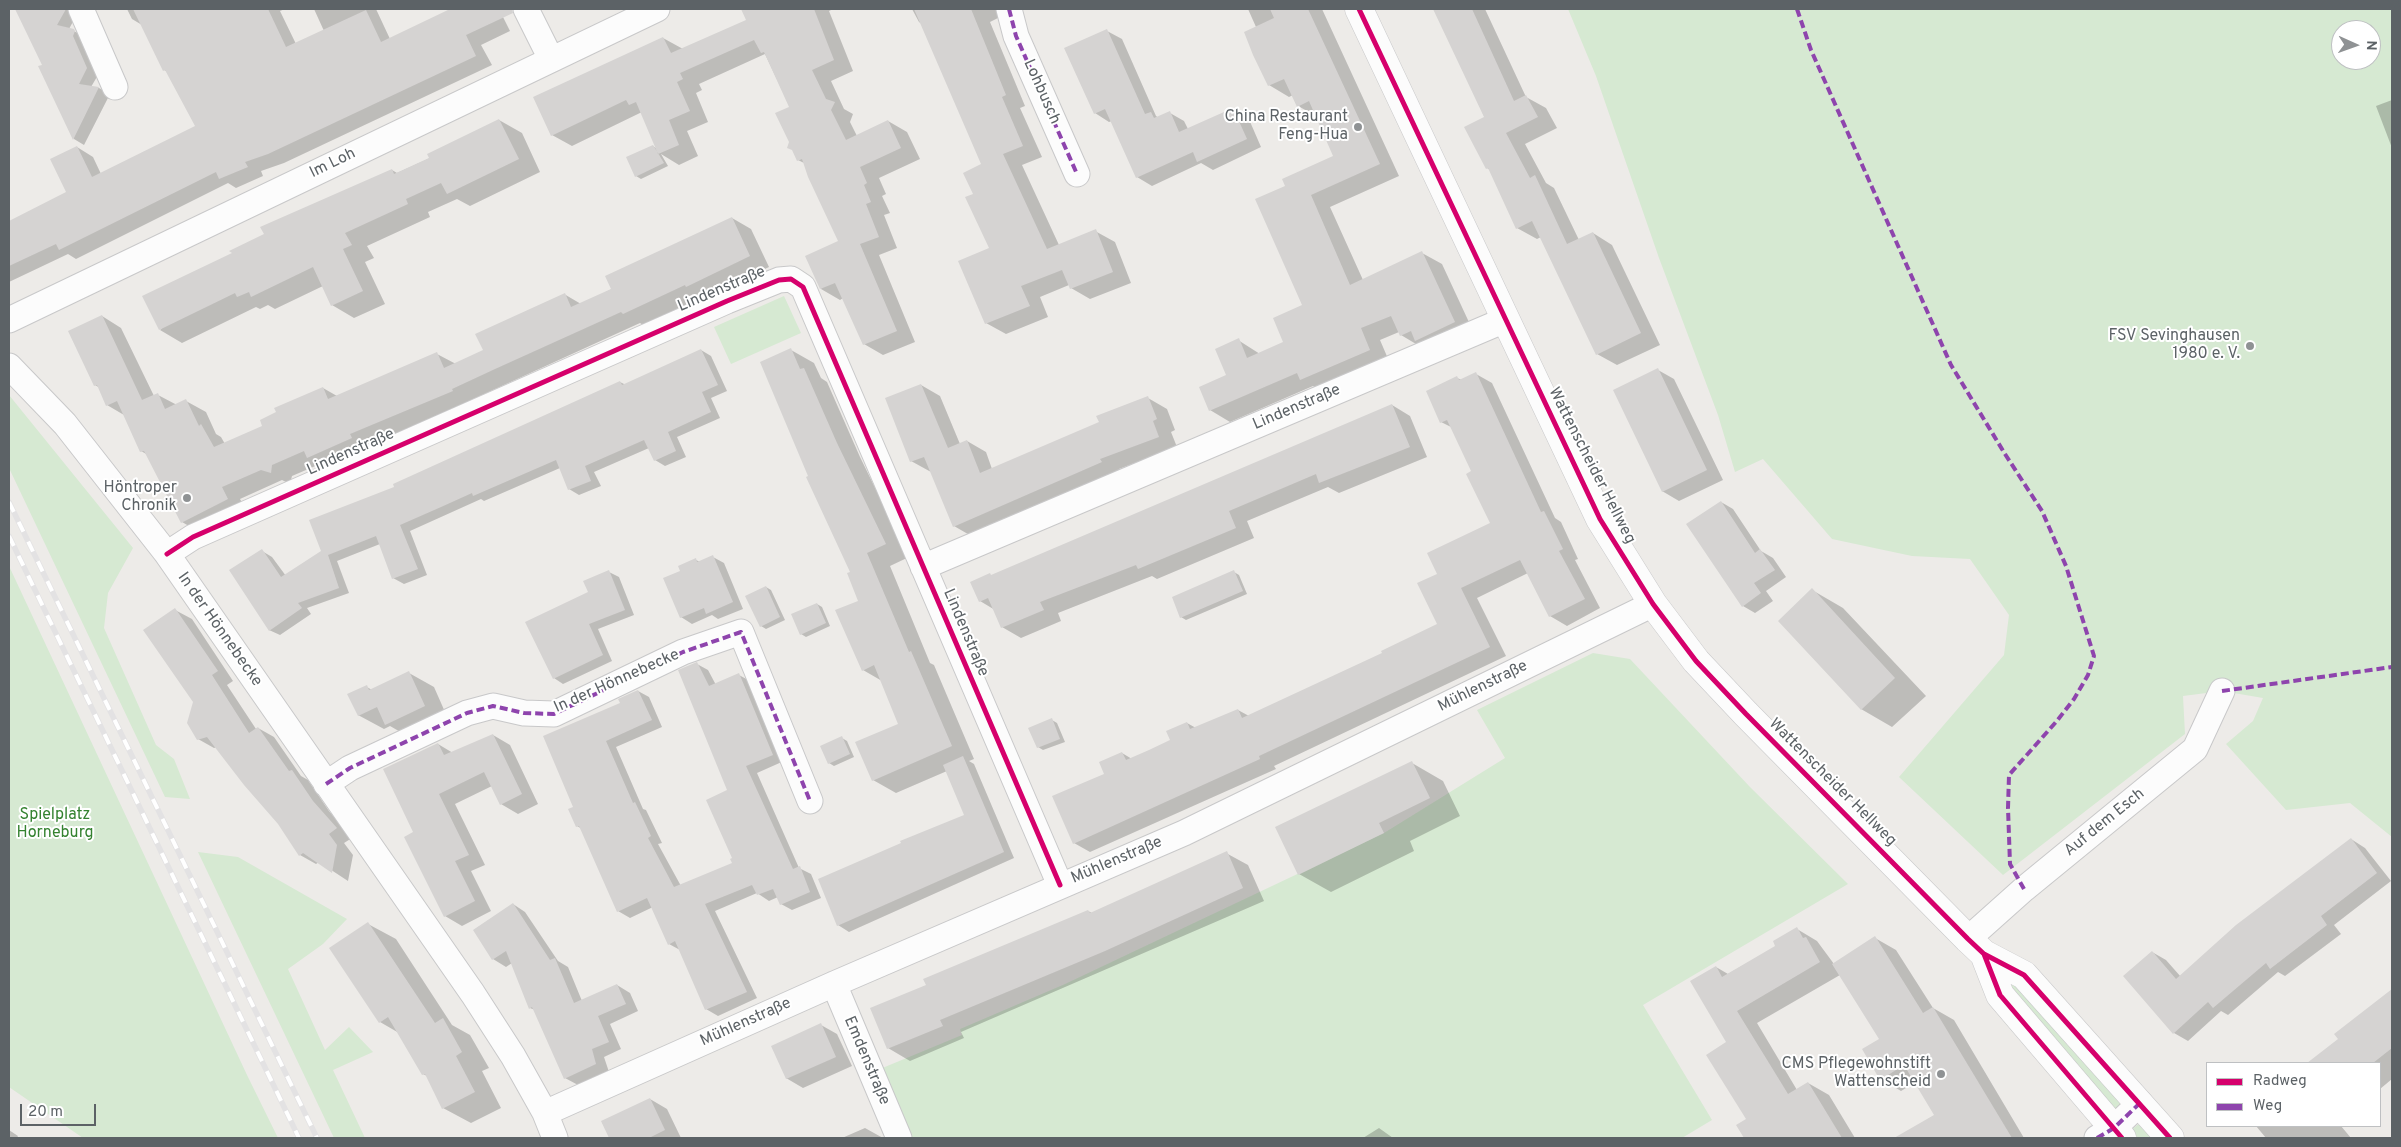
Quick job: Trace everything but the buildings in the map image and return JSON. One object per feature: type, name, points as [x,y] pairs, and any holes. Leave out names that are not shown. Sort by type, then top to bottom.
[{"type":"main road","name":"Wattenscheider Hellweg","points":[[1359,9],[1600,519],[1653,604],[1696,661],[1740,708],[1976,947],[2024,975],[2170,1138]]},
{"type":"main road","name":"Wattenscheider Hellweg","points":[[1976,947],[2000,994],[2111,1135]]},
{"type":"street","points":[[81,9],[115,87]]},
{"type":"street","points":[[526,9],[551,59]]},
{"type":"street","name":"Im Loh","points":[[9,320],[657,9]]},
{"type":"street","name":"Lohbusch","points":[[1009,9],[1016,36],[1078,174]]},
{"type":"street","name":"Lindenstraße","points":[[168,554],[193,536],[238,516],[727,301],[779,280],[791,279],[802,287],[1060,885]]},
{"type":"street","name":"Lindenstraße","points":[[923,566],[1505,320]]},
{"type":"street","name":"In der Hönnebecke","points":[[9,366],[65,424],[168,554],[473,994],[513,1056],[545,1113],[554,1138]]},
{"type":"street","name":"Mühlenstraße","points":[[545,1113],[834,984],[1184,833],[1653,604]]},
{"type":"street","name":"In der Hönnebecke","points":[[326,784],[350,768],[467,713],[493,706],[524,713],[554,714],[683,652],[741,632],[810,801]]},
{"type":"street","name":"Auf dem Esch","points":[[1976,947],[2024,889],[2195,749],[2222,691]]},
{"type":"street","name":"Emdenstraße","points":[[834,984],[899,1138]]},
{"type":"street","points":[[2111,1135],[2140,1103]]},
{"type":"green space","points":[[1568,9],[2392,9],[2392,837],[2350,803],[2286,810],[2226,744],[2253,721],[2263,698],[2222,691],[2183,696],[2185,734],[2003,875],[1899,777],[2004,655],[2009,615],[1970,559],[1912,556],[1832,539],[1763,459],[1735,472],[1718,415],[1659,258],[1596,76]]},
{"type":"green space","points":[[784,296],[801,333],[731,364],[714,327]]},
{"type":"green space","points":[[9,395],[133,548],[108,593],[104,628],[156,745],[174,759],[190,799],[165,797],[9,468]]},
{"type":"green space","name":"Spielplatz Horneburg","points":[[9,566],[278,1138],[83,1138],[9,1087]]},
{"type":"green space","points":[[1593,653],[1630,659],[1750,787],[1848,884],[1643,1005],[1712,1120],[1682,1138],[908,1138],[880,1069],[962,1035],[960,1029],[1065,984],[1384,833],[1505,758],[1477,710]]},
{"type":"green space","points":[[198,852],[238,857],[347,919],[323,944],[288,969],[325,1050],[349,1027],[373,1052],[333,1070],[365,1138],[334,1138]]},
{"type":"green space","points":[[2001,970],[2124,1104],[2116,1111],[2000,975]]},
{"type":"green space","points":[[2140,1123],[2153,1138],[2138,1138],[2131,1130]]},
{"type":"railway","points":[[9,502],[317,1138]]},
{"type":"railway","points":[[9,536],[299,1138]]},
{"type":"marked path","points":[[1009,9],[1016,36],[1077,174]]},
{"type":"marked path","points":[[1797,9],[1811,50],[1951,365],[2042,511],[2066,566],[2094,656],[2088,675],[2074,699],[2009,775],[2010,864],[2024,889]]},
{"type":"marked path","points":[[326,784],[350,768],[467,713],[493,706],[524,713],[554,714],[683,652],[741,632],[810,801]]},
{"type":"marked path","points":[[2222,691],[2392,667]]},
{"type":"marked path","points":[[2097,1138],[2114,1128],[2140,1103]]},
{"type":"cycle path","points":[[1359,9],[1600,519],[1653,604],[1696,661],[1746,714],[1968,939],[1984,954],[2024,975],[2170,1138]]},
{"type":"cycle path","points":[[167,554],[193,537],[727,301],[779,280],[791,279],[803,287],[1060,885]]},
{"type":"cycle path","points":[[1984,954],[2000,995],[2122,1138]]},
{"type":"place","name":"China Restaurant Feng-Hua","points":[[1358,127]]},
{"type":"place","name":"FSV Sevinghausen 1980 e. V.","points":[[2250,346]]},
{"type":"place","name":"Höntroper Chronik","points":[[187,498]]},
{"type":"place","name":"CMS Pflegewohnstift Wattenscheid","points":[[1941,1074]]}]
